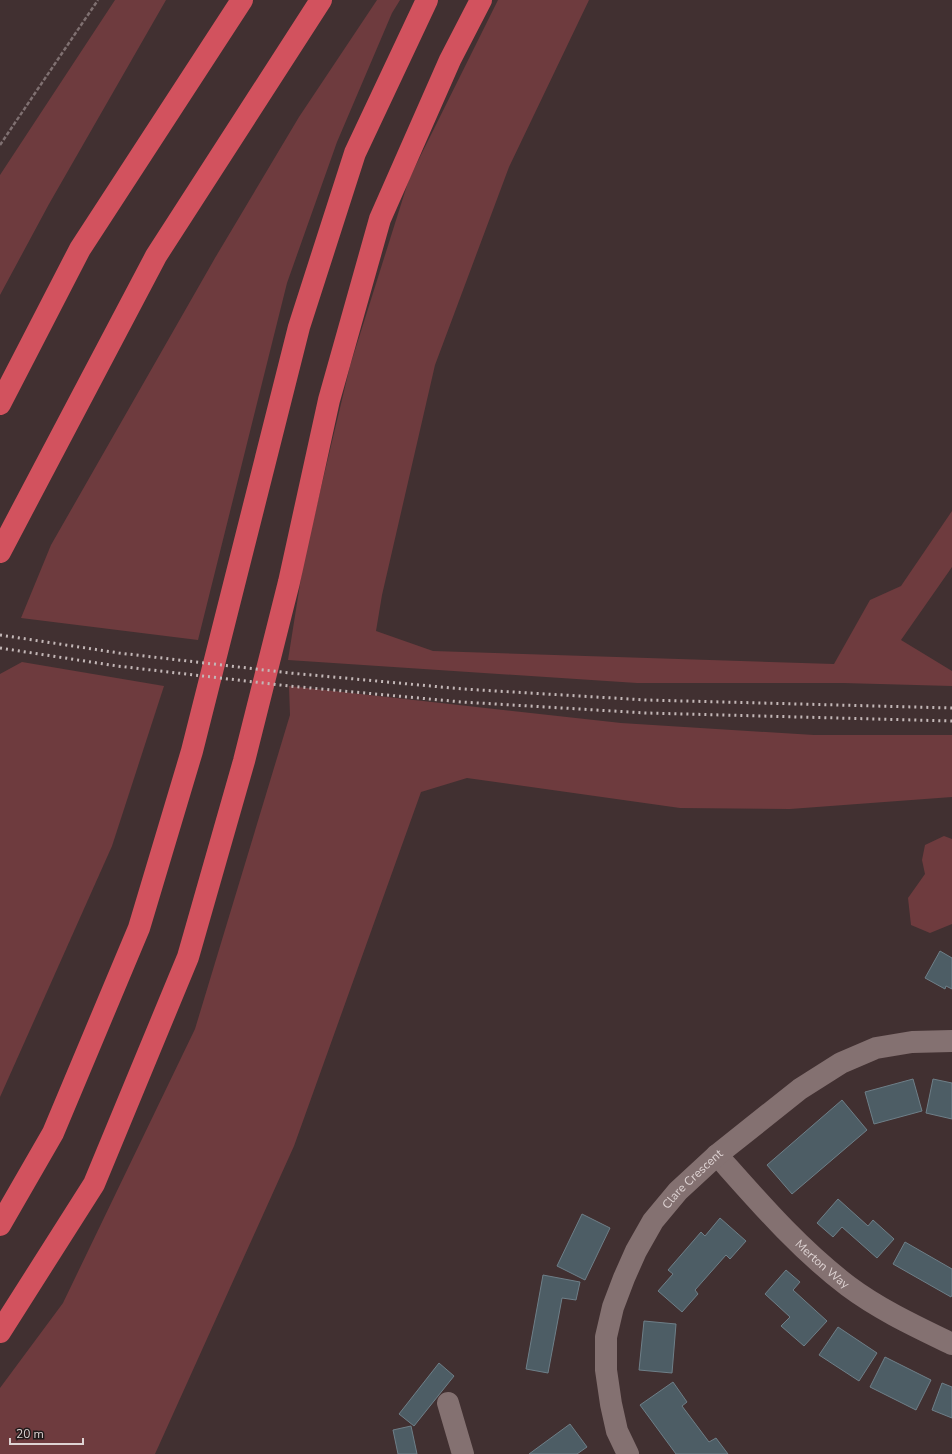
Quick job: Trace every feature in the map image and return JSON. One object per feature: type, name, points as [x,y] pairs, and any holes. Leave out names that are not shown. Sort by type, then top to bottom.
[{"type":"highway","points":[[0,404],[80,249],[242,0]]},
{"type":"highway","points":[[0,552],[156,256],[321,0]]},
{"type":"highway","points":[[0,1225],[53,1133],[139,928],[192,751],[299,328],[355,153],[427,0]]},
{"type":"highway","points":[[0,1332],[94,1184],[188,957],[244,761],[289,582],[329,400],[380,219],[450,60],[481,0]]},
{"type":"street","name":"Clare Crescent","points":[[628,1454],[617,1431],[611,1404],[606,1370],[606,1337],[613,1307],[636,1252],[653,1221],[678,1191],[717,1155],[800,1089],[841,1063],[876,1048],[912,1042],[952,1041]]},
{"type":"street","name":"Merton Way","points":[[717,1155],[777,1222],[812,1257],[849,1287],[884,1310],[952,1344]]},
{"type":"street","points":[[448,1403],[463,1454]]},
{"type":"path","points":[[0,145],[98,0]]},
{"type":"shaded area","points":[[115,0],[166,0],[49,204],[0,295],[0,175]]},
{"type":"shaded area","points":[[377,0],[400,0],[392,13],[337,142],[287,283],[198,640],[21,618],[51,545],[215,258],[299,117]]},
{"type":"shaded area","points":[[498,0],[589,0],[509,167],[435,365],[382,595],[376,631],[433,651],[834,664],[870,600],[901,586],[952,511],[952,567],[901,640],[952,671],[952,686],[843,683],[637,683],[288,660],[304,559],[350,366],[409,179]]},
{"type":"shaded area","points":[[22,662],[164,686],[112,846],[0,1097],[0,674]]},
{"type":"shaded area","points":[[289,686],[621,723],[814,735],[952,735],[952,797],[790,809],[680,808],[467,778],[421,792],[294,1146],[155,1454],[0,1454],[0,1388],[63,1303],[195,1029],[290,715]]},
{"type":"shaded area","points":[[944,836],[952,839],[952,924],[930,933],[911,925],[908,898],[925,874],[922,860],[925,845]]},
{"type":"building","points":[[940,951],[952,958],[952,989],[946,986],[945,989],[925,978]]},
{"type":"building","points":[[913,1079],[922,1111],[874,1124],[865,1092]]},
{"type":"building","points":[[933,1079],[952,1083],[952,1119],[926,1113]]},
{"type":"building","points":[[842,1100],[867,1130],[792,1194],[767,1165]]},
{"type":"building","points":[[838,1199],[868,1226],[873,1220],[894,1239],[877,1258],[842,1227],[833,1237],[817,1223]]},
{"type":"building","points":[[582,1214],[610,1228],[585,1280],[557,1266]]},
{"type":"building","points":[[720,1218],[746,1241],[730,1259],[726,1255],[695,1290],[698,1294],[682,1312],[658,1291],[673,1274],[668,1270],[701,1232],[705,1236]]},
{"type":"building","points":[[905,1242],[952,1269],[951,1297],[893,1264]]},
{"type":"building","points":[[786,1270],[800,1282],[793,1290],[827,1321],[804,1346],[781,1326],[790,1317],[765,1294]]},
{"type":"building","points":[[543,1275],[580,1282],[576,1300],[562,1298],[548,1373],[526,1369]]},
{"type":"building","points":[[644,1321],[676,1324],[672,1373],[639,1370]]},
{"type":"building","points":[[838,1327],[877,1353],[859,1381],[819,1355]]},
{"type":"building","points":[[885,1357],[931,1380],[916,1410],[870,1387]]},
{"type":"building","points":[[439,1363],[454,1376],[414,1426],[399,1414]]},
{"type":"building","points":[[673,1382],[687,1402],[682,1406],[709,1442],[716,1438],[728,1454],[676,1454],[640,1405]]},
{"type":"building","points":[[942,1383],[952,1387],[952,1418],[932,1410]]},
{"type":"building","points":[[570,1424],[587,1447],[577,1454],[529,1454]]},
{"type":"building","points":[[411,1426],[417,1454],[398,1454],[393,1430]]},
{"type":"railway","points":[[0,635],[119,653],[290,673],[463,689],[646,700],[952,708]]},
{"type":"railway","points":[[0,648],[117,666],[289,686],[462,702],[646,713],[952,721]]}]
